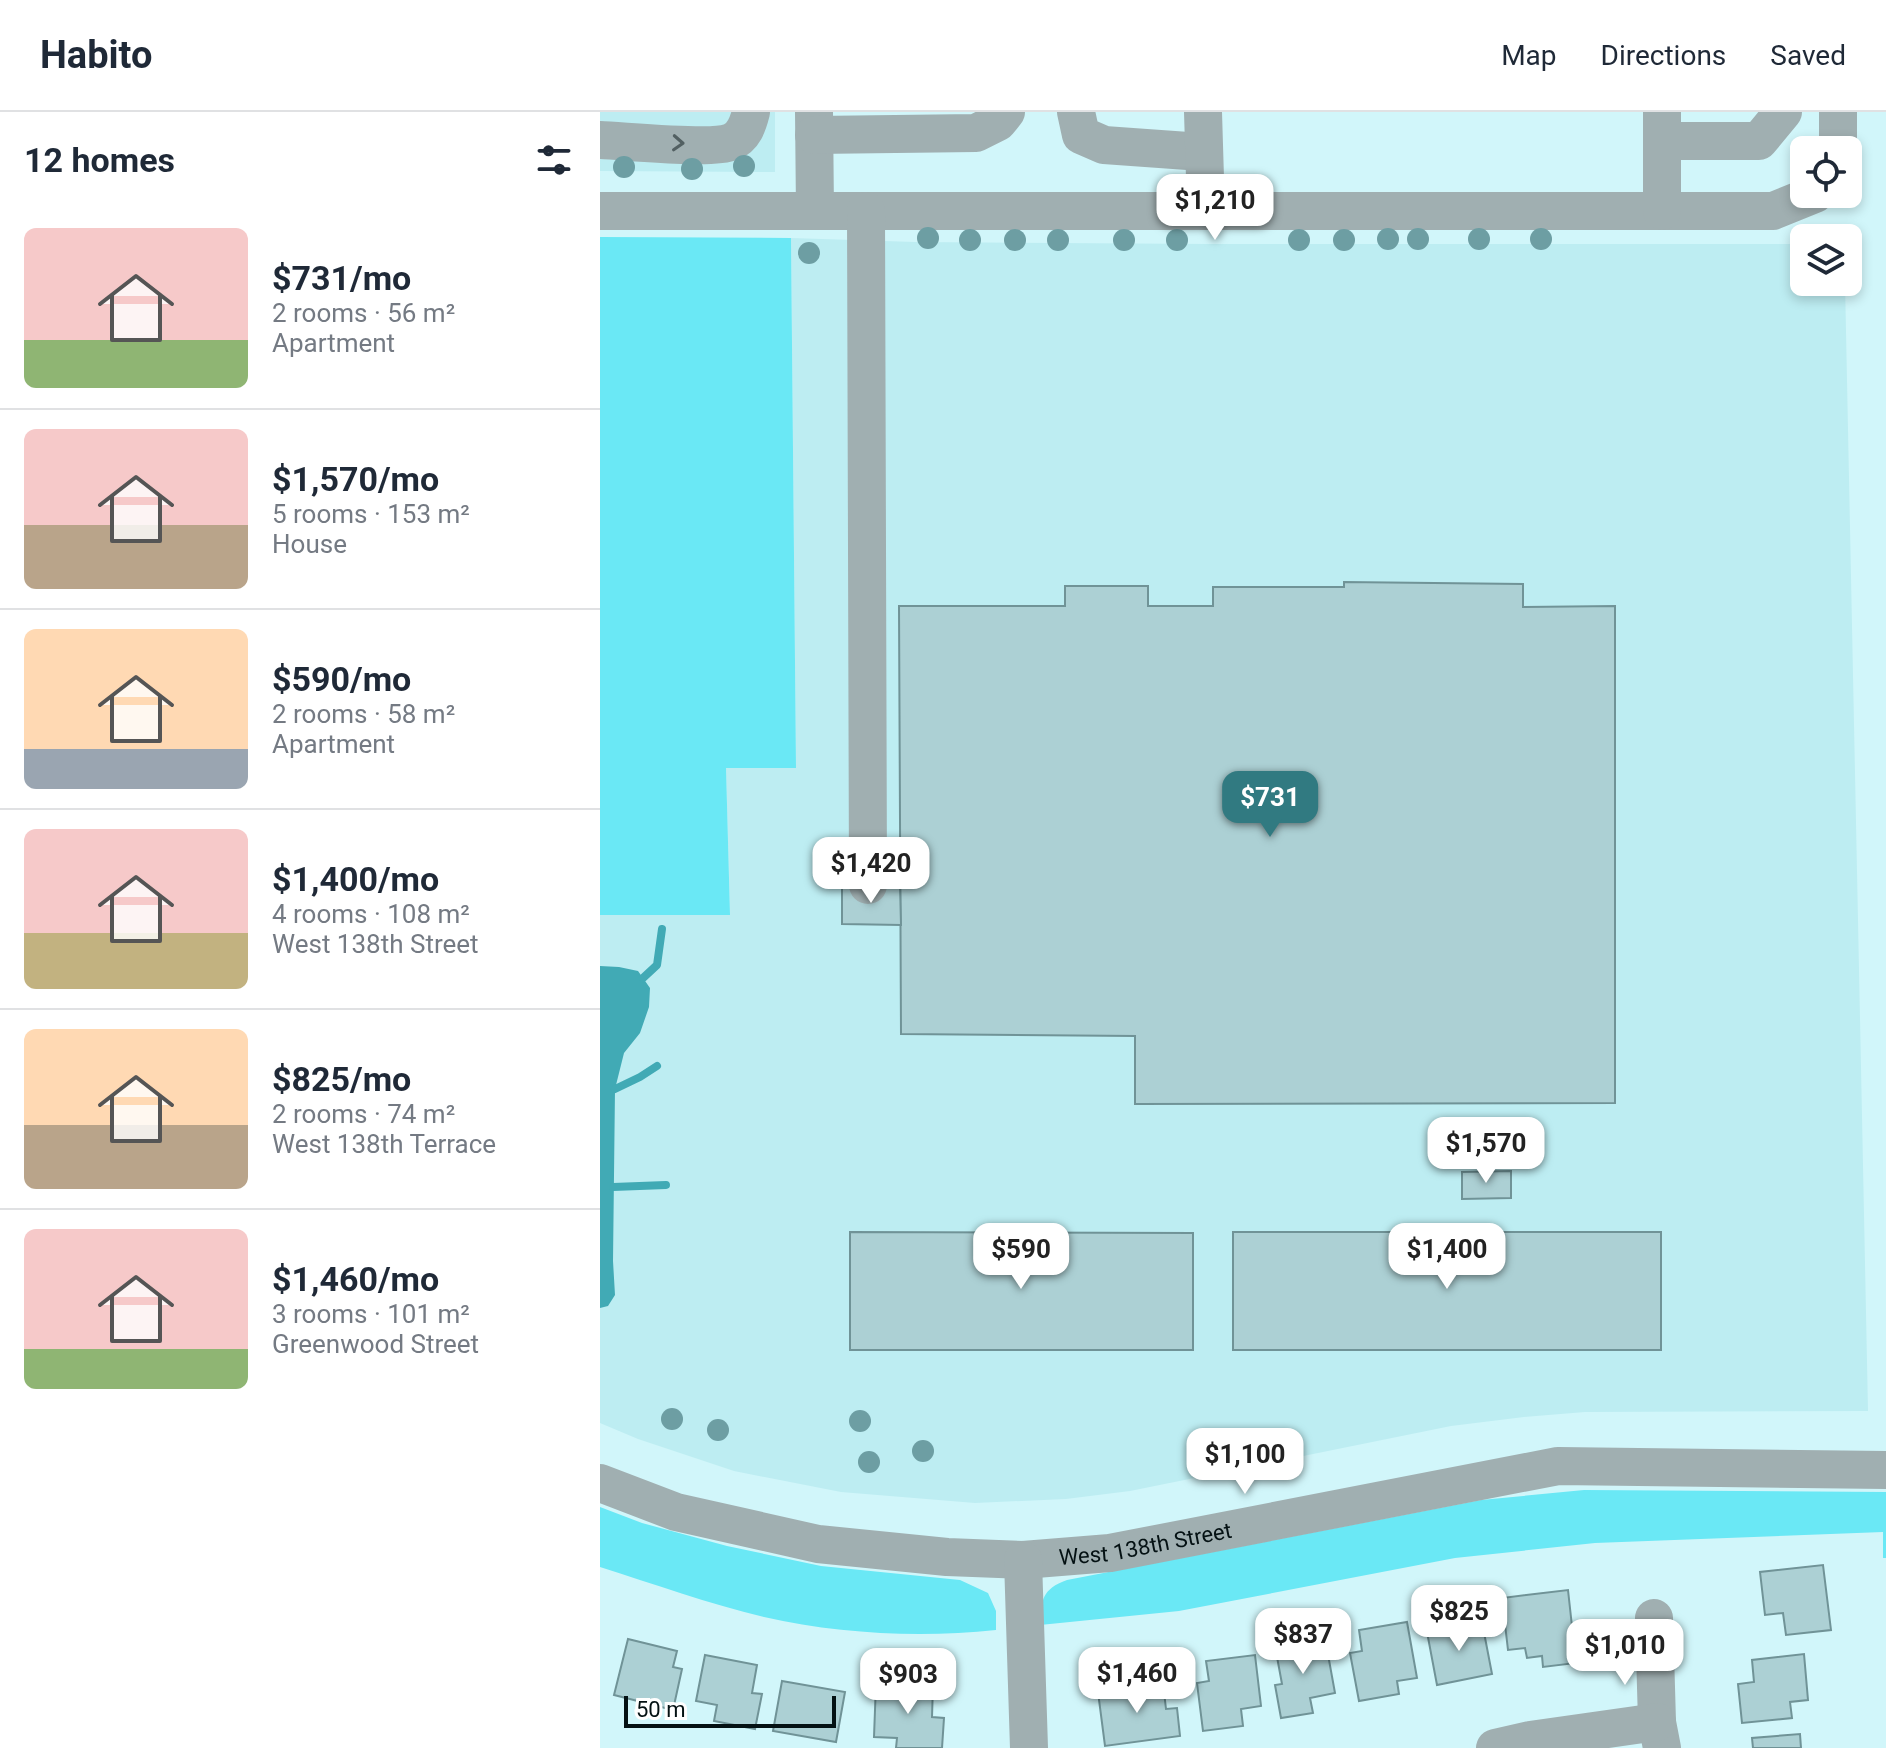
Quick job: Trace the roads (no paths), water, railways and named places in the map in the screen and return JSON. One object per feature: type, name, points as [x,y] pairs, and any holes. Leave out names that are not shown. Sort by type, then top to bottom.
[{"type":"street","points":[[600,140],[711,145],[732,142],[746,129],[751,112]]},
{"type":"street","points":[[815,211],[814,123],[888,124],[976,133],[998,122],[1006,112]]},
{"type":"street","points":[[1076,112],[1081,135],[1104,145],[1191,151]]},
{"type":"street","points":[[1099,112],[1104,124],[1163,131],[1191,151]]},
{"type":"street","points":[[1203,112],[1191,151],[1206,211]]},
{"type":"street","points":[[1662,211],[1662,126],[1759,126],[1783,112]]},
{"type":"street","points":[[1838,112],[1838,136]]},
{"type":"street","points":[[600,211],[1773,211],[1790,204]]},
{"type":"street","points":[[866,211],[868,885]]},
{"type":"street","name":"West 138th Street","points":[[600,1483],[676,1512],[818,1544],[947,1557],[1023,1560],[1110,1553],[1558,1466],[1886,1470]]},
{"type":"street","points":[[1023,1560],[1029,1748]]},
{"type":"street","points":[[1495,1748],[1530,1740],[1660,1735],[1654,1618]]},
{"type":"waterway","points":[[643,978],[657,965],[662,929]]},
{"type":"waterway","points":[[615,1089],[657,1066]]},
{"type":"waterway","points":[[613,1187],[666,1185]]}]
